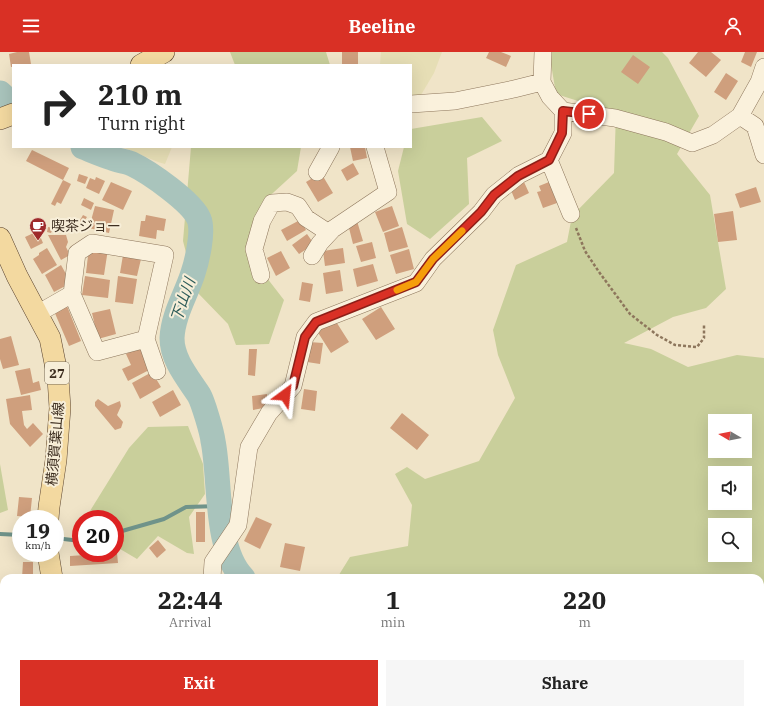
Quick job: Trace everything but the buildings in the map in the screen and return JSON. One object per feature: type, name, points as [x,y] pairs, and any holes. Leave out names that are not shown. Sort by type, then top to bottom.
[{"type":"main road","points":[[143,64],[164,52]]},
{"type":"main road","points":[[0,119],[12,114]]},
{"type":"main road","name":"横須賀葉山線","points":[[0,238],[17,276],[50,338],[58,378],[60,408],[56,460],[49,510]]},
{"type":"main road","points":[[49,562],[51,574]]},
{"type":"street","points":[[543,52],[542,82],[550,97],[563,111],[615,118],[666,132],[692,144],[713,135],[740,116],[762,74]]},
{"type":"street","points":[[412,104],[454,101],[542,82]]},
{"type":"street","points":[[213,570],[238,525],[250,447],[269,412],[293,386],[305,337],[316,322],[416,282],[433,259],[481,212],[494,195],[518,176],[549,160],[562,133],[563,111]]},
{"type":"street","points":[[740,116],[754,126],[764,155]]},
{"type":"street","points":[[317,172],[330,148]]},
{"type":"street","points":[[312,256],[320,243],[333,229],[388,192],[375,148]]},
{"type":"street","points":[[549,160],[570,214]]},
{"type":"street","points":[[261,275],[254,249],[262,221],[272,203],[287,202],[298,206],[306,218],[329,233]]},
{"type":"street","points":[[146,340],[97,352],[72,294],[77,252],[92,244],[165,254],[146,340],[157,371]]},
{"type":"street","points":[[37,314],[72,294]]},
{"type":"path","points":[[570,214],[585,251],[630,314],[657,335],[675,345],[697,347],[704,338],[704,326]]},
{"type":"shaded area","points":[[381,52],[442,52],[434,73],[418,100],[412,101],[412,64],[380,64]]},
{"type":"shaded area","points":[[124,148],[172,148],[165,164]]},
{"type":"green space","points":[[230,52],[326,52],[330,64],[235,64]]},
{"type":"green space","points":[[549,52],[662,52],[668,58],[699,116],[677,154],[710,195],[726,289],[706,308],[673,317],[624,343],[651,349],[688,367],[737,355],[764,358],[764,574],[339,574],[350,557],[408,546],[412,505],[395,474],[407,467],[425,479],[479,461],[515,398],[498,355],[493,330],[516,265],[567,242],[572,216],[614,173],[616,113],[556,94]]},
{"type":"green space","points":[[482,117],[502,141],[467,158],[469,204],[430,239],[407,224],[398,171],[404,148],[412,148],[412,129]]},
{"type":"green space","points":[[191,148],[301,148],[297,171],[262,203],[246,251],[284,300],[269,344],[236,345],[228,324],[196,291],[183,241]]},
{"type":"green space","points":[[188,426],[203,464],[205,494],[189,517],[194,554],[187,553],[158,536],[137,559],[124,551],[124,510],[91,510],[129,448],[148,427]]},
{"type":"green space","points":[[0,464],[8,510],[0,513]]},
{"type":"waterway","name":"下山川","points":[[0,93],[12,104]]},
{"type":"waterway","name":"下山川","points":[[86,148],[114,159],[130,163],[149,174],[188,204],[199,219],[201,231],[198,254],[193,273],[175,321],[172,338],[175,354],[181,368],[199,395],[207,417],[215,457],[223,532],[227,549],[234,565],[240,574]]},
{"type":"waterway","points":[[124,530],[164,519],[186,507],[219,506]]},
{"type":"waterway","points":[[0,534],[12,535]]},
{"type":"waterway","points":[[64,539],[72,540]]},
{"type":"slow traffic","points":[[397,290],[416,282],[433,259],[462,231]]},
{"type":"place","name":"喫茶ジョー","points":[[38,241]]},
{"type":"route","points":[[285,395],[293,386],[305,337],[316,322],[416,282],[433,259],[481,212],[494,195],[518,176],[549,160],[562,133],[563,111],[589,114]]}]
